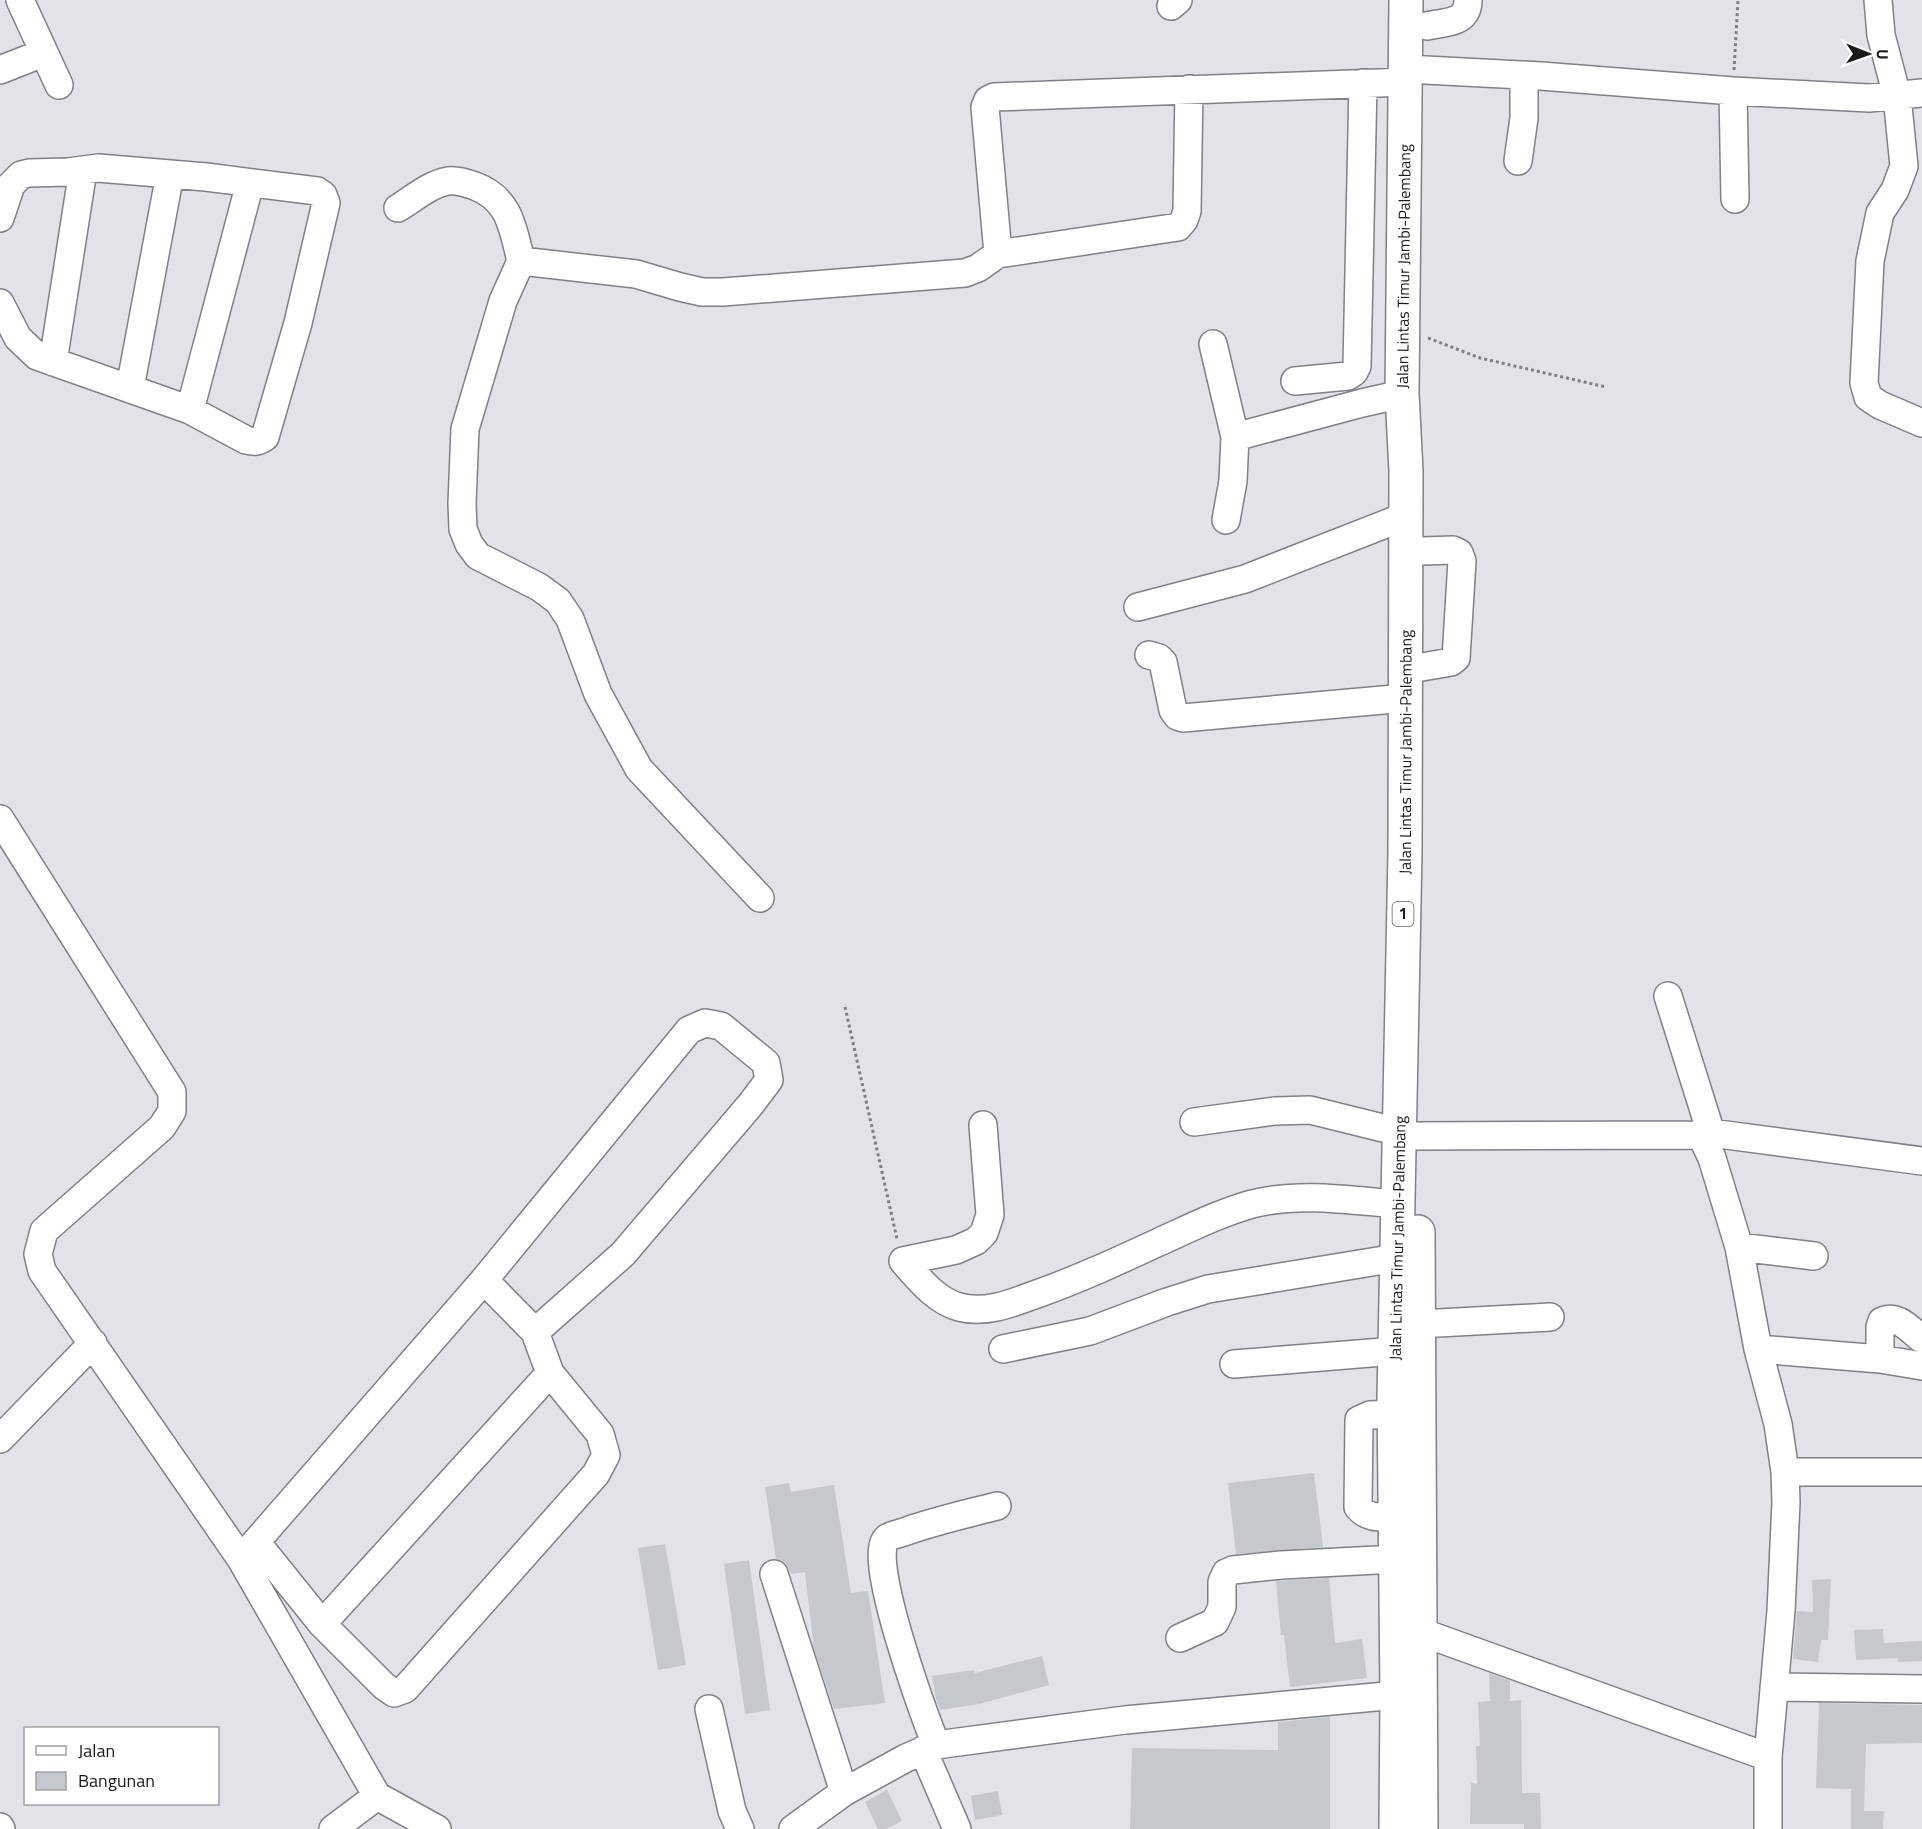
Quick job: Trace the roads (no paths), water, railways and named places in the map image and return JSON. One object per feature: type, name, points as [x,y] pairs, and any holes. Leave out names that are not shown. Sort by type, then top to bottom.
[{"type":"highway","name":"Jalan Lintas Timur Jambi-Palembang","points":[[1406,0],[1413,74],[1423,336],[1423,551],[1422,667],[1408,1134],[1397,1204],[1394,1414],[1407,1449],[1421,1632],[1421,1829]]},
{"type":"highway","name":"Jalan Lintas Timur Jambi-Palembang","points":[[1396,1829],[1395,1517],[1407,1449],[1420,1324],[1408,1134],[1405,852],[1406,516],[1402,394],[1413,74],[1427,13]]},
{"type":"street","points":[[20,0],[59,85]]},
{"type":"street","points":[[1427,13],[1459,19],[1465,15],[1468,0]]},
{"type":"street","points":[[1878,0],[1881,35],[1910,94],[1904,166],[1895,190],[1880,213],[1874,244],[1869,282],[1864,383],[1868,397],[1880,405],[1922,423]]},
{"type":"street","points":[[0,70],[43,53]]},
{"type":"street","points":[[998,254],[985,107],[988,100],[994,97],[1363,83],[1413,74],[1524,75],[1733,92],[1869,98],[1910,94]]},
{"type":"street","points":[[1518,161],[1524,118],[1524,75]]},
{"type":"street","points":[[1296,381],[1348,376],[1354,372],[1356,366],[1363,83]]},
{"type":"street","points":[[521,261],[636,274],[691,289],[723,292],[965,273],[978,268],[998,254],[1178,227],[1187,211],[1189,89]]},
{"type":"street","points":[[1733,92],[1735,199]]},
{"type":"street","points":[[0,218],[11,185],[21,176],[29,173],[98,168],[317,191],[323,195],[326,203],[298,323],[265,437],[259,441],[253,442],[190,411],[130,388],[37,356],[18,338],[0,303]]},
{"type":"street","points":[[53,362],[83,170]]},
{"type":"street","points":[[130,388],[170,174]]},
{"type":"street","points":[[399,208],[447,181],[461,181],[485,190],[502,204],[512,223],[521,261],[503,301],[465,429],[462,503],[464,529],[469,544],[478,556],[539,587],[558,602],[573,629],[598,694],[639,769],[760,898]]},
{"type":"street","points":[[190,411],[250,183]]},
{"type":"street","points":[[1213,344],[1235,437],[1233,481],[1226,520]]},
{"type":"street","points":[[1235,437],[1402,394]]},
{"type":"street","points":[[1138,607],[1245,579],[1406,516]]},
{"type":"street","points":[[1149,655],[1159,658],[1162,662],[1173,710],[1177,716],[1183,718],[1405,698]]},
{"type":"street","points":[[0,819],[172,1092],[172,1111],[162,1127],[44,1231],[38,1254],[42,1271],[249,1551],[384,1686],[394,1693],[405,1689],[596,1474],[606,1455],[600,1434],[550,1373],[535,1332],[484,1280]]},
{"type":"street","points":[[1668,996],[1739,1247],[1758,1349],[1773,1400],[1785,1472],[1786,1513],[1781,1611],[1768,1757],[1768,1829]]},
{"type":"street","points":[[249,1551],[484,1280],[689,1030],[705,1023],[721,1026],[766,1063],[768,1080],[751,1104],[630,1246],[535,1332]]},
{"type":"street","points":[[1194,1122],[1275,1111],[1310,1110],[1408,1134],[1706,1134],[1922,1161]]},
{"type":"street","points":[[983,1125],[990,1215],[984,1233],[976,1241],[956,1250],[903,1262],[930,1291],[957,1307],[976,1310],[1004,1306],[1074,1281],[1216,1215],[1253,1204],[1285,1198],[1322,1198],[1397,1204]]},
{"type":"street","points":[[1739,1247],[1814,1256]]},
{"type":"street","points":[[1003,1349],[1090,1331],[1208,1289],[1396,1258]]},
{"type":"street","points":[[1420,1324],[1550,1317]]},
{"type":"street","points":[[1880,1359],[1882,1321],[1895,1318],[1922,1340]]},
{"type":"street","points":[[0,1439],[93,1343]]},
{"type":"street","points":[[1758,1349],[1880,1359],[1922,1366]]},
{"type":"street","points":[[1234,1364],[1395,1351]]},
{"type":"street","points":[[322,1624],[550,1373]]},
{"type":"street","points":[[1394,1414],[1370,1415],[1359,1420],[1358,1507],[1371,1517],[1395,1517]]},
{"type":"street","points":[[1785,1472],[1922,1472]]},
{"type":"street","points":[[957,1829],[929,1748],[882,1570],[881,1545],[887,1538],[906,1531],[997,1506]]},
{"type":"street","points":[[249,1551],[377,1796],[437,1829]]},
{"type":"street","points":[[1180,1638],[1215,1622],[1222,1607],[1222,1582],[1226,1573],[1233,1570],[1396,1559]]},
{"type":"street","points":[[774,1574],[844,1792]]},
{"type":"street","points":[[1421,1632],[1768,1757]]},
{"type":"street","points":[[1774,1687],[1922,1689]]},
{"type":"street","points":[[793,1829],[844,1792],[929,1748],[1125,1720],[1397,1695]]},
{"type":"street","points":[[709,1709],[732,1811],[740,1829]]},
{"type":"street","points":[[333,1829],[377,1796]]}]
